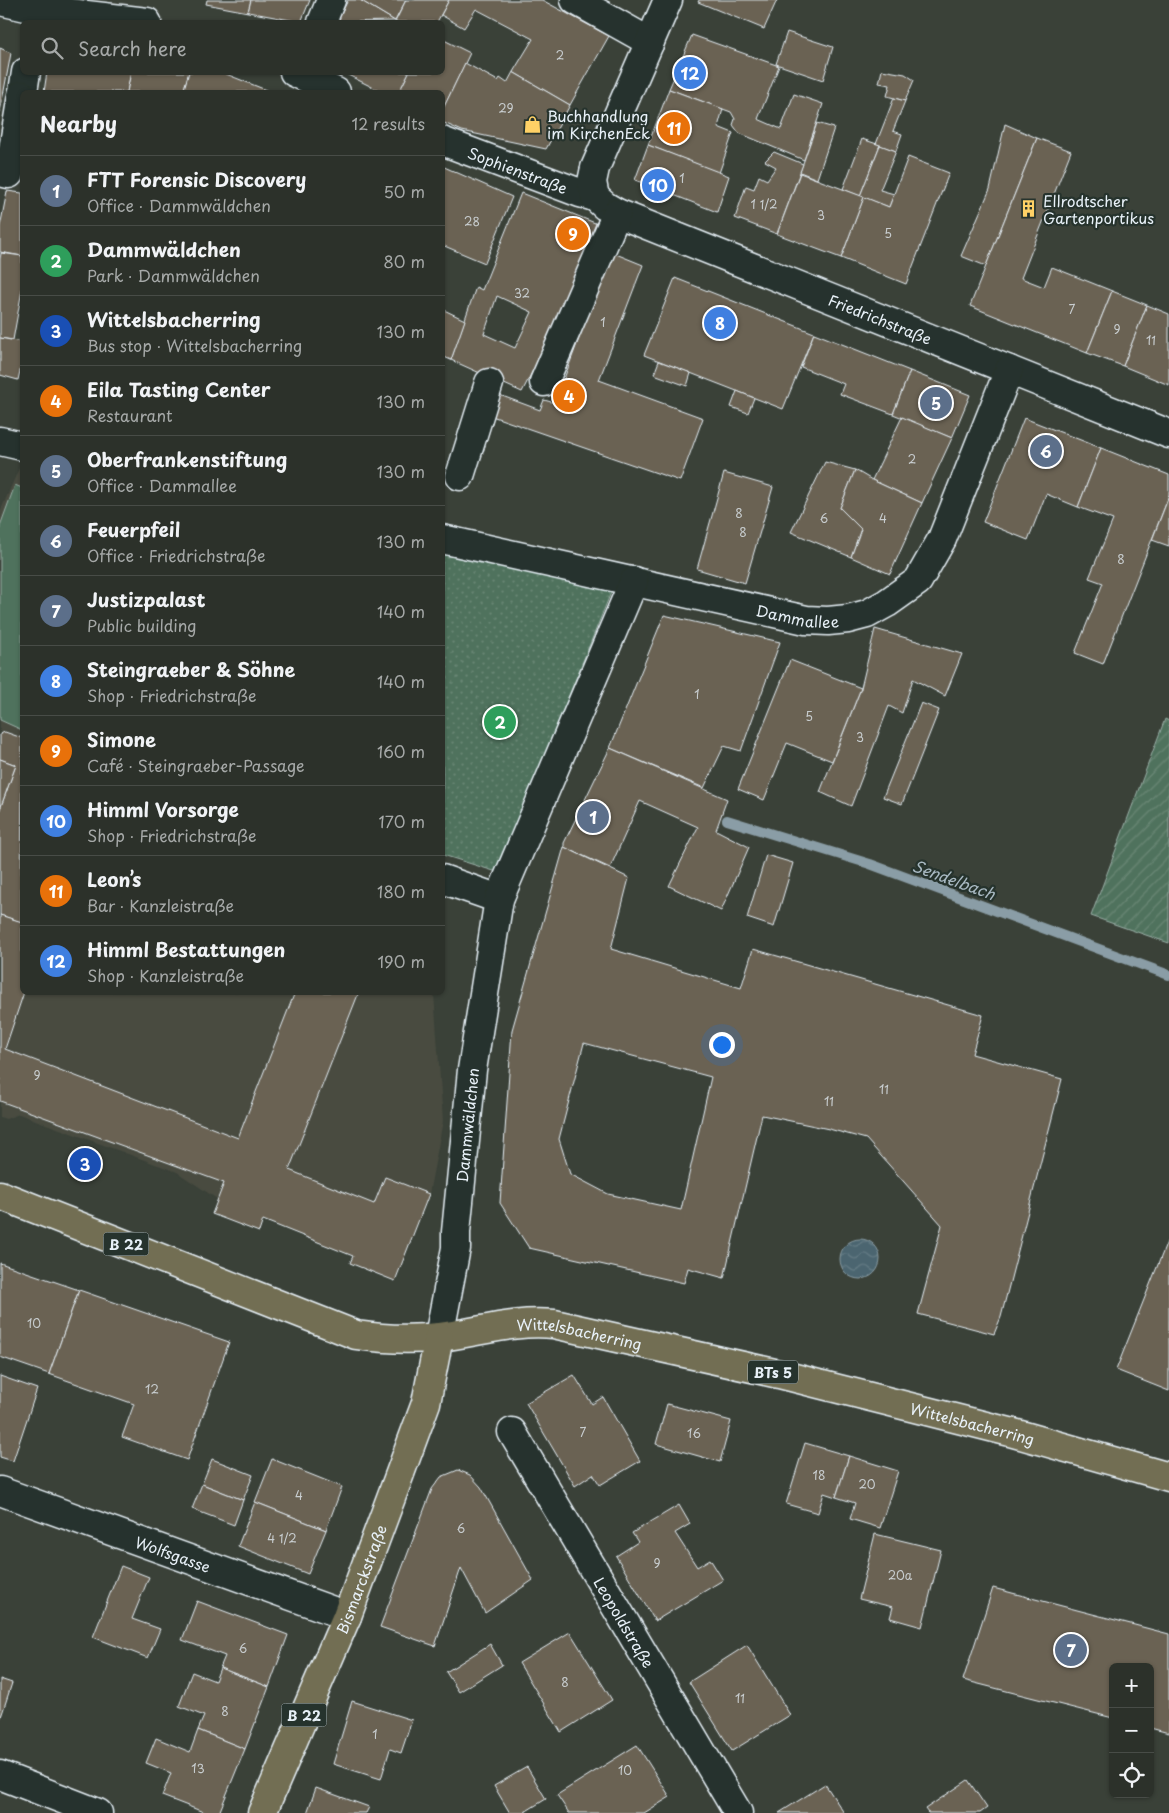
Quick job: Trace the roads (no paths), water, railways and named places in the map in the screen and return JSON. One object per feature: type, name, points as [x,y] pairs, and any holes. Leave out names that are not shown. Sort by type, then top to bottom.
[{"type":"main road","name":"Wittelsbacherring","points":[[0,1195],[356,1335],[376,1338],[439,1337],[516,1323],[554,1324],[789,1376],[1010,1432],[1169,1478]]},
{"type":"main road","name":"Bismarckstraße","points":[[262,1813],[346,1616],[426,1403],[439,1337]]},
{"type":"street","points":[[323,20],[331,0]]},
{"type":"street","points":[[576,0],[650,42]]},
{"type":"street","points":[[595,197],[592,182],[594,168],[668,0]]},
{"type":"street","points":[[0,1],[34,16],[109,20]]},
{"type":"street","points":[[24,90],[26,75]]},
{"type":"street","points":[[303,75],[332,90]]},
{"type":"street","points":[[0,172],[9,174],[20,111]]},
{"type":"street","name":"Sophienstraße","points":[[445,142],[595,197]]},
{"type":"street","name":"Friedrichstraße","points":[[595,197],[617,213],[1169,434]]},
{"type":"street","points":[[544,382],[617,213]]},
{"type":"street","name":"Dammallee","points":[[445,540],[806,620],[848,620],[867,614],[887,603],[918,581],[942,539],[1009,370]]},
{"type":"street","points":[[460,476],[489,383]]},
{"type":"street","points":[[0,441],[20,446]]},
{"type":"street","name":"Dammwäldchen","points":[[439,1337],[456,1248],[472,1070],[499,899],[634,581]]},
{"type":"street","points":[[445,880],[499,899]]},
{"type":"street","name":"Leopoldstraße","points":[[512,1432],[738,1813]]},
{"type":"street","name":"Wolfsgasse","points":[[0,1491],[346,1616]]},
{"type":"street","points":[[0,1775],[98,1813]]},
{"type":"water","points":[[864,1239],[871,1242],[877,1248],[880,1259],[879,1267],[871,1276],[864,1279],[856,1279],[849,1276],[841,1267],[840,1255],[843,1248],[852,1240]]},
{"type":"waterway","name":"Sendelbach","points":[[727,820],[870,864],[1169,975]]},
{"type":"place","name":"Himml Bestattungen","points":[[690,73]]},
{"type":"place","name":"Buchhandlung im KirchenEck","points":[[533,124]]},
{"type":"place","name":"Leon’s","points":[[674,128]]},
{"type":"place","name":"Himml Vorsorge","points":[[658,185]]},
{"type":"place","name":"Ellrodtscher Gartenportikus","points":[[1029,209]]},
{"type":"place","name":"Simone","points":[[573,234]]},
{"type":"place","name":"Steingraeber & Söhne","points":[[720,323]]},
{"type":"place","name":"Eila Tasting Center","points":[[569,396]]},
{"type":"place","name":"Oberfrankenstiftung","points":[[936,403]]},
{"type":"place","name":"Feuerpfeil","points":[[1046,451]]},
{"type":"place","name":"Dammwäldchen","points":[[500,722]]},
{"type":"place","name":"FTT Forensic Discovery","points":[[593,817]]},
{"type":"place","name":"Wittelsbacherring","points":[[85,1164]]},
{"type":"place","name":"Justizpalast","points":[[1071,1650]]}]
